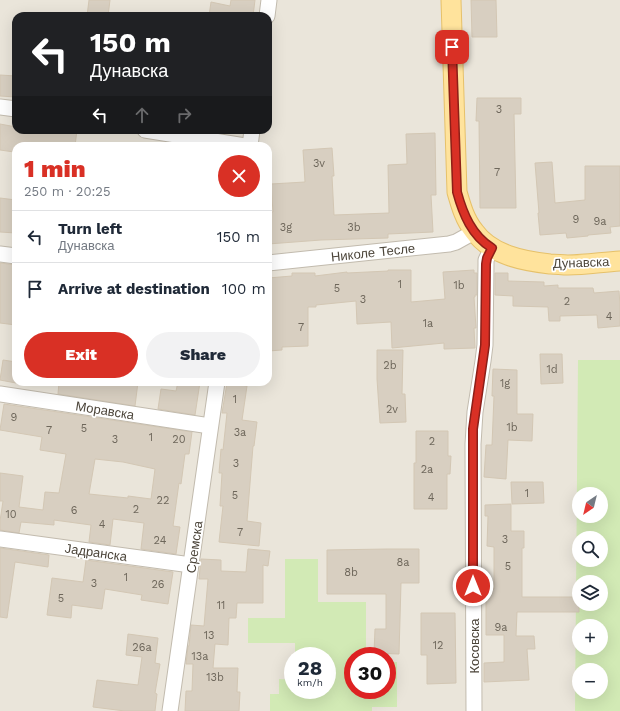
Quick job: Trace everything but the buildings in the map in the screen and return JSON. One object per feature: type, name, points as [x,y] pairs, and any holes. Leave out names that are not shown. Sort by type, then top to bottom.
[{"type":"main road","name":"Дунавска","points":[[451,0],[457,192],[461,207],[468,223],[482,241],[501,253],[515,258],[567,265],[620,261]]},
{"type":"street","points":[[268,12],[269,0]]},
{"type":"street","points":[[0,107],[12,108]]},
{"type":"street","points":[[170,134],[220,142]]},
{"type":"street","name":"Николе Тесле","points":[[272,263],[449,244],[456,242],[474,232]]},
{"type":"street","name":"Косовска","points":[[474,711],[473,429],[485,345],[486,264],[492,248]]},
{"type":"street","points":[[0,254],[12,256]]},
{"type":"street","name":"Сремска","points":[[170,711],[216,386]]},
{"type":"street","name":"Моравска","points":[[0,394],[210,426]]},
{"type":"street","name":"Јадранска","points":[[0,539],[191,565]]},
{"type":"shaded area","points":[[0,0],[620,0],[620,711],[0,711]]},
{"type":"green space","points":[[578,360],[620,360],[620,711],[575,711],[575,699],[608,699],[608,663],[575,663],[575,655],[608,655],[608,619],[576,619],[576,611],[608,611],[608,575],[576,575],[576,567],[608,567],[608,531],[577,531],[577,523],[608,523],[608,487],[577,487]]},
{"type":"green space","points":[[285,559],[318,559],[318,602],[366,602],[366,647],[344,647],[344,699],[396,699],[397,662],[397,707],[372,707],[372,711],[270,711],[270,694],[279,694],[279,679],[284,679],[284,699],[336,699],[336,647],[295,647],[295,643],[248,643],[248,618],[285,618]]},
{"type":"route","points":[[452,47],[457,192],[461,207],[468,223],[479,238],[492,248],[486,264],[485,345],[473,429],[473,586]]}]
